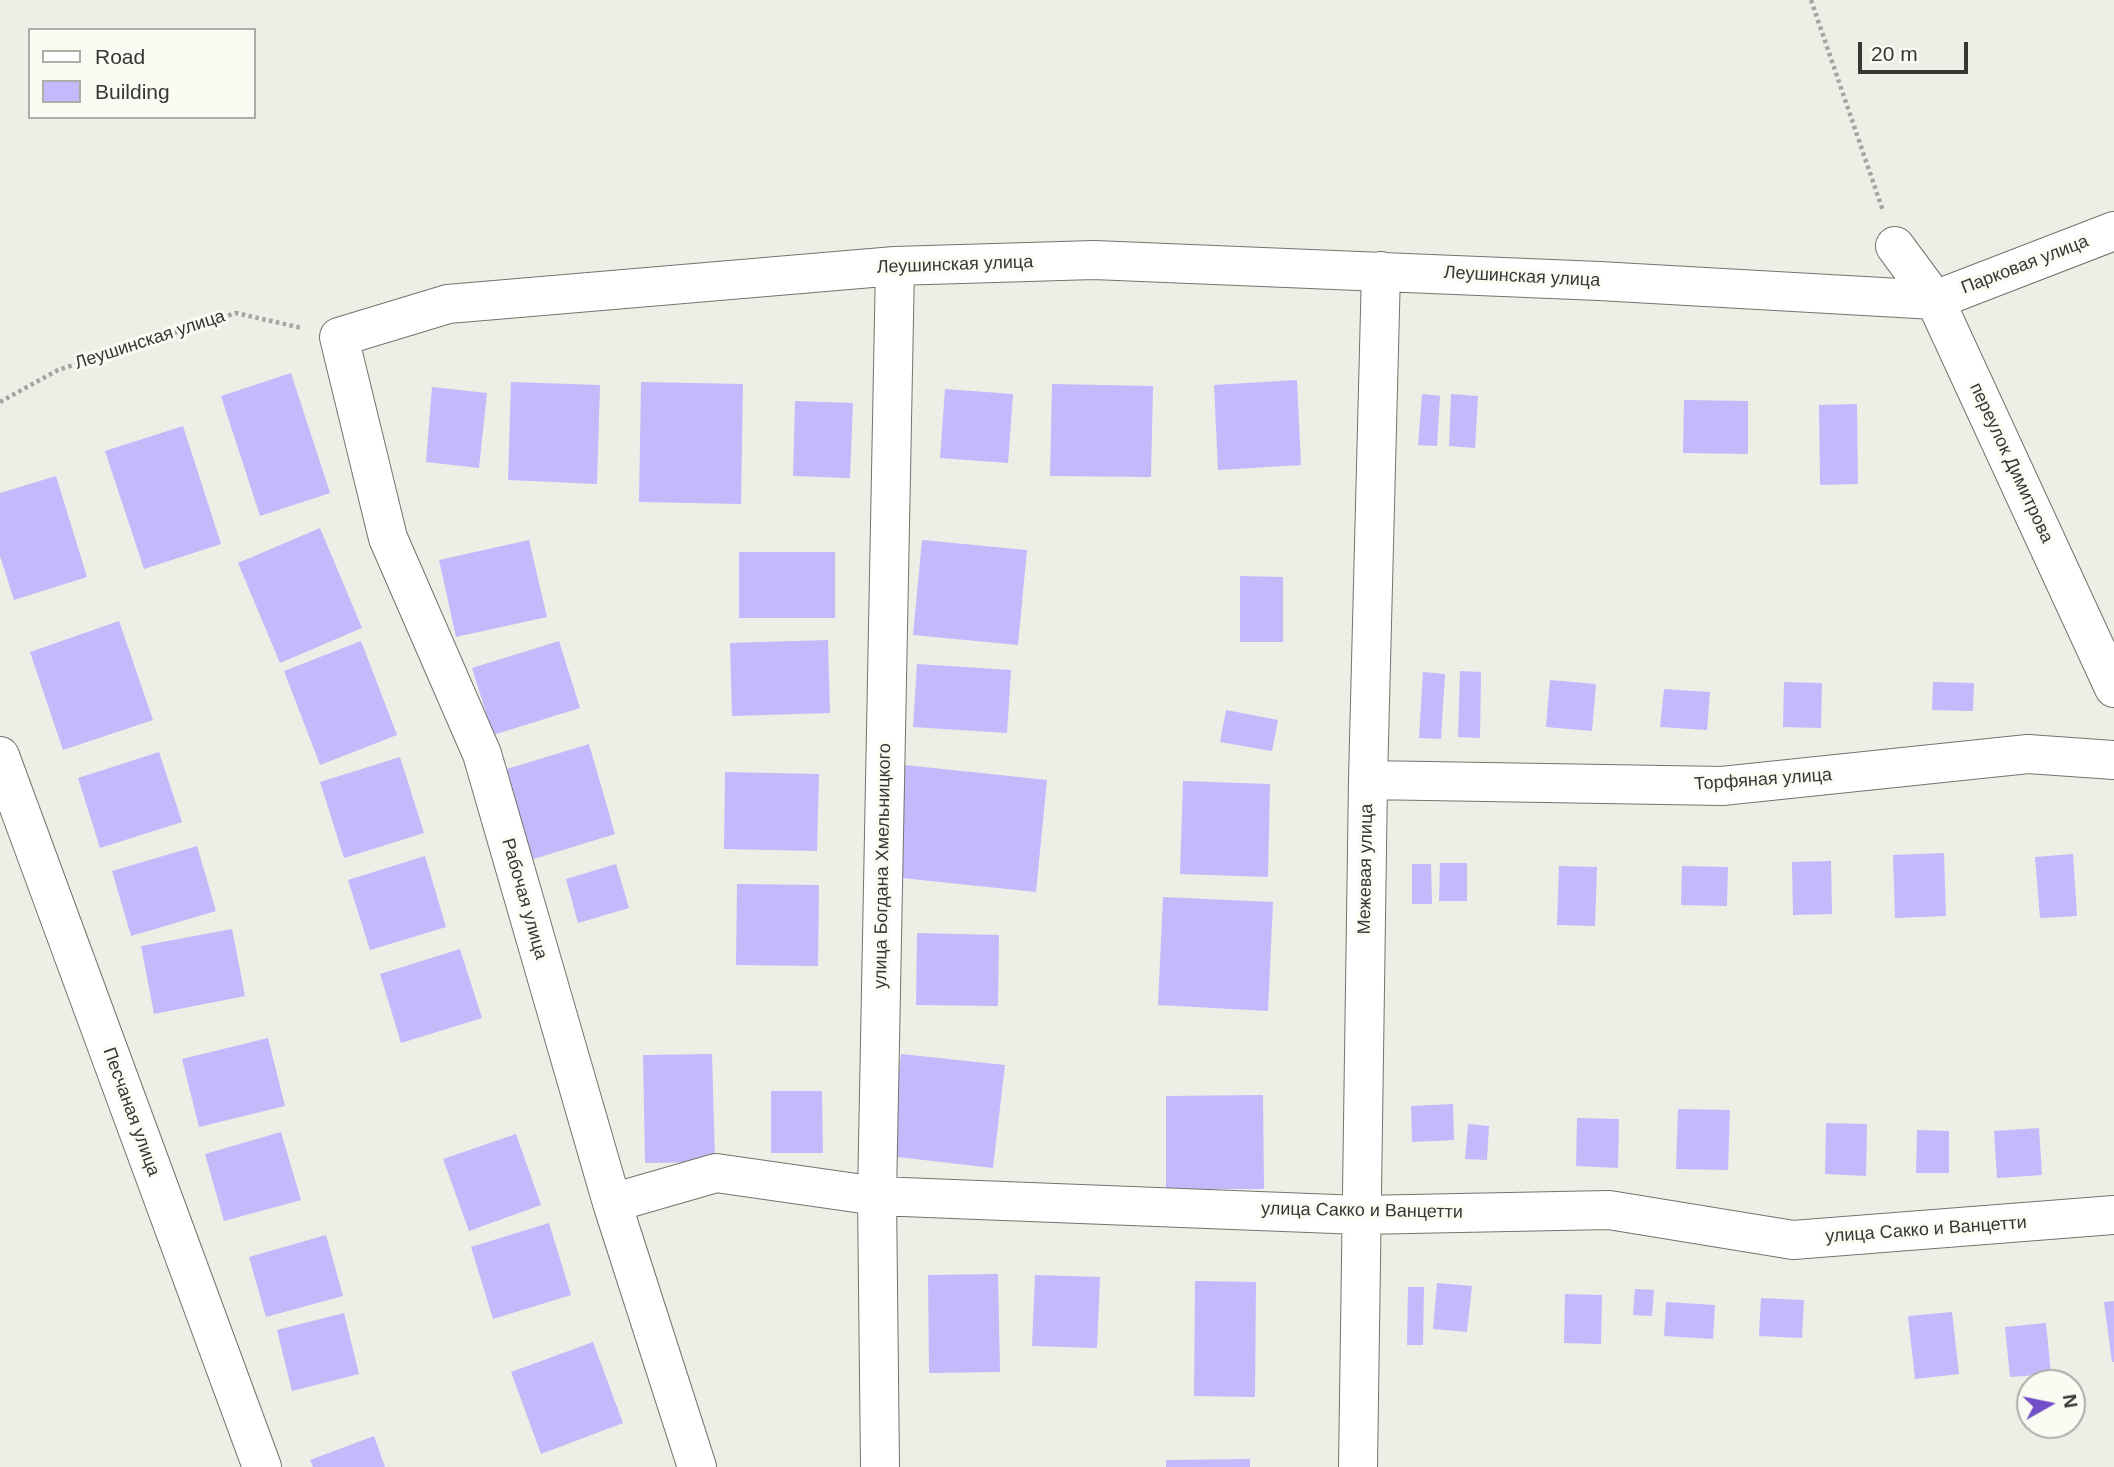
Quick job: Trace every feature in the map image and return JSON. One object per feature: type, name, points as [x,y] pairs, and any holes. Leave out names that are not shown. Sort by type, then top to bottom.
[{"type":"street","name":"Парковая улица","points":[[1936,300],[2114,231]]},
{"type":"street","name":"переулок Димитрова","points":[[1895,246],[1936,300],[2114,688]]},
{"type":"street","name":"Леушинская улица","points":[[339,337],[448,304],[895,266],[1094,260],[1381,271],[1936,300]]},
{"type":"street","name":"улица Богдана Хмельницкого","points":[[880,1467],[877,1196],[895,266]]},
{"type":"street","name":"Межевая улица","points":[[1358,1467],[1368,780],[1381,271]]},
{"type":"street","name":"Рабочая улица","points":[[339,337],[388,538],[482,754],[612,1203],[697,1467]]},
{"type":"street","name":"Торфяная улица","points":[[1368,780],[1722,786],[2028,754],[2114,760]]},
{"type":"street","name":"Песчаная улица","points":[[0,756],[262,1467]]},
{"type":"street","name":"улица Сакко и Ванцетти","points":[[612,1203],[716,1173],[877,1196],[1360,1215],[1609,1210],[1793,1240],[2114,1215]]},
{"type":"path","points":[[1811,0],[1895,246]]},
{"type":"path","name":"Леушинская улица","points":[[0,402],[58,370],[236,313],[339,337]]},
{"type":"building","points":[[291,373],[330,493],[260,516],[221,396]]},
{"type":"building","points":[[1297,380],[1301,465],[1218,470],[1214,385]]},
{"type":"building","points":[[511,382],[600,385],[597,484],[508,480]]},
{"type":"building","points":[[641,382],[743,384],[741,504],[639,502]]},
{"type":"building","points":[[1052,384],[1153,386],[1151,477],[1050,476]]},
{"type":"building","points":[[432,387],[487,393],[479,468],[426,462]]},
{"type":"building","points":[[945,389],[1013,394],[1008,463],[940,458]]},
{"type":"building","points":[[1422,394],[1440,396],[1437,446],[1418,445]]},
{"type":"building","points":[[1451,394],[1478,396],[1475,448],[1449,446]]},
{"type":"building","points":[[1684,400],[1748,401],[1748,454],[1683,453]]},
{"type":"building","points":[[795,401],[853,403],[850,478],[793,476]]},
{"type":"building","points":[[1857,404],[1858,484],[1820,485],[1819,405]]},
{"type":"building","points":[[183,426],[221,544],[144,569],[105,451]]},
{"type":"building","points":[[56,476],[87,577],[14,600],[0,556],[0,493]]},
{"type":"building","points":[[320,528],[362,628],[280,663],[238,563]]},
{"type":"building","points":[[529,540],[547,617],[456,637],[439,560]]},
{"type":"building","points":[[922,540],[1027,550],[1018,645],[913,635]]},
{"type":"building","points":[[739,552],[835,552],[835,618],[739,618]]},
{"type":"building","points":[[1240,576],[1283,577],[1283,642],[1240,642]]},
{"type":"building","points":[[119,621],[153,720],[63,750],[30,652]]},
{"type":"building","points":[[828,640],[830,713],[732,716],[730,643]]},
{"type":"building","points":[[361,641],[397,735],[320,765],[284,671]]},
{"type":"building","points":[[559,641],[580,708],[493,735],[472,668]]},
{"type":"building","points":[[917,664],[1011,670],[1007,733],[913,727]]},
{"type":"building","points":[[1460,671],[1481,672],[1480,738],[1458,737]]},
{"type":"building","points":[[1423,672],[1445,674],[1441,739],[1419,738]]},
{"type":"building","points":[[1550,680],[1596,684],[1592,731],[1546,727]]},
{"type":"building","points":[[1784,682],[1822,683],[1821,728],[1783,727]]},
{"type":"building","points":[[1933,682],[1974,683],[1973,711],[1932,710]]},
{"type":"building","points":[[1664,689],[1710,692],[1707,730],[1660,727]]},
{"type":"building","points":[[1226,710],[1278,720],[1272,751],[1220,742]]},
{"type":"building","points":[[589,744],[615,834],[524,862],[497,772]]},
{"type":"building","points":[[159,752],[182,822],[100,848],[78,778]]},
{"type":"building","points":[[400,757],[424,833],[344,858],[320,782]]},
{"type":"building","points":[[905,765],[1047,780],[1036,892],[892,877]]},
{"type":"building","points":[[725,772],[819,774],[817,851],[724,849]]},
{"type":"building","points":[[1183,781],[1270,784],[1268,877],[1180,874]]},
{"type":"building","points":[[197,846],[216,911],[131,936],[112,871]]},
{"type":"building","points":[[1944,853],[1946,916],[1895,918],[1893,855]]},
{"type":"building","points":[[2073,854],[2077,916],[2040,918],[2035,857]]},
{"type":"building","points":[[425,856],[446,927],[370,950],[348,880]]},
{"type":"building","points":[[1831,861],[1832,914],[1793,915],[1792,862]]},
{"type":"building","points":[[1440,863],[1467,863],[1467,901],[1439,901]]},
{"type":"building","points":[[616,864],[629,908],[578,923],[566,879]]},
{"type":"building","points":[[1412,864],[1431,864],[1432,904],[1412,904]]},
{"type":"building","points":[[1559,866],[1597,867],[1595,926],[1557,925]]},
{"type":"building","points":[[1682,866],[1728,867],[1727,906],[1681,905]]},
{"type":"building","points":[[737,884],[819,885],[818,966],[736,965]]},
{"type":"building","points":[[1163,897],[1273,902],[1268,1011],[1158,1005]]},
{"type":"building","points":[[232,929],[245,996],[154,1014],[141,946]]},
{"type":"building","points":[[917,933],[999,935],[998,1006],[916,1005]]},
{"type":"building","points":[[460,949],[482,1018],[401,1043],[380,974]]},
{"type":"building","points":[[268,1038],[285,1106],[199,1127],[182,1059]]},
{"type":"building","points":[[712,1054],[715,1162],[645,1163],[643,1055]]},
{"type":"building","points":[[901,1054],[1005,1065],[993,1168],[889,1156]]},
{"type":"building","points":[[771,1091],[822,1091],[823,1153],[771,1153]]},
{"type":"building","points":[[1263,1095],[1264,1189],[1166,1189],[1166,1096]]},
{"type":"building","points":[[1453,1104],[1454,1140],[1412,1142],[1411,1106]]},
{"type":"building","points":[[1678,1109],[1730,1110],[1728,1170],[1676,1169]]},
{"type":"building","points":[[1577,1118],[1619,1119],[1618,1168],[1576,1166]]},
{"type":"building","points":[[1826,1123],[1867,1124],[1866,1176],[1825,1174]]},
{"type":"building","points":[[1468,1124],[1489,1126],[1487,1160],[1465,1159]]},
{"type":"building","points":[[2039,1128],[2042,1175],[1997,1178],[1994,1131]]},
{"type":"building","points":[[1917,1130],[1949,1131],[1949,1173],[1916,1173]]},
{"type":"building","points":[[281,1132],[301,1200],[224,1221],[205,1154]]},
{"type":"building","points":[[516,1134],[541,1205],[469,1231],[443,1159]]},
{"type":"building","points":[[549,1223],[571,1295],[493,1319],[471,1247]]},
{"type":"building","points":[[326,1235],[343,1296],[266,1317],[249,1257]]},
{"type":"building","points":[[998,1274],[1000,1372],[929,1373],[928,1275]]},
{"type":"building","points":[[1035,1275],[1100,1277],[1097,1348],[1032,1346]]},
{"type":"building","points":[[1195,1281],[1256,1282],[1255,1397],[1194,1396]]},
{"type":"building","points":[[1437,1283],[1472,1286],[1467,1332],[1433,1329]]},
{"type":"building","points":[[1408,1287],[1424,1287],[1423,1345],[1407,1345]]},
{"type":"building","points":[[1635,1289],[1654,1290],[1652,1316],[1633,1315]]},
{"type":"building","points":[[1565,1294],[1602,1295],[1601,1344],[1564,1343]]},
{"type":"building","points":[[1761,1298],[1804,1300],[1802,1338],[1759,1336]]},
{"type":"building","points":[[2114,1301],[2114,1362],[2112,1362],[2104,1302]]},
{"type":"building","points":[[1666,1302],[1715,1305],[1713,1339],[1664,1336]]},
{"type":"building","points":[[1952,1312],[1959,1374],[1915,1379],[1908,1316]]},
{"type":"building","points":[[344,1313],[359,1374],[292,1391],[277,1330]]},
{"type":"building","points":[[2046,1323],[2051,1369],[2016,1369],[2016,1377],[2010,1377],[2005,1327]]},
{"type":"building","points":[[593,1342],[623,1423],[541,1454],[511,1372]]},
{"type":"building","points":[[374,1436],[385,1467],[313,1467],[310,1460]]},
{"type":"building","points":[[1250,1459],[1250,1467],[1166,1467],[1166,1460]]}]
